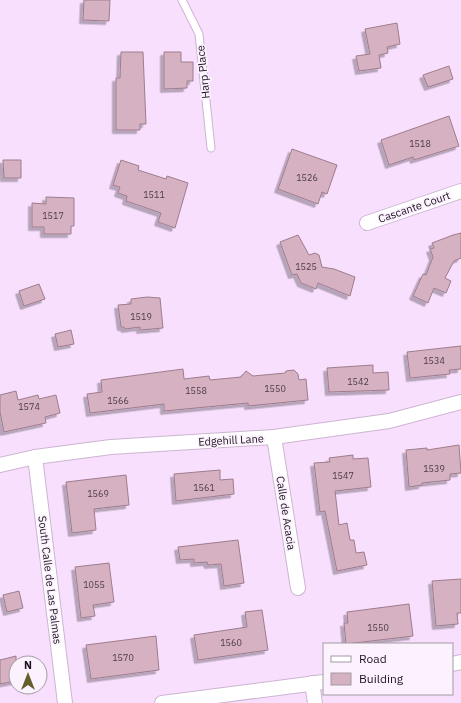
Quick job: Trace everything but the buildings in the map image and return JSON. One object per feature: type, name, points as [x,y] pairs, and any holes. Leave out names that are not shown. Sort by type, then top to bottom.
[{"type":"street","name":"Cascante Court","points":[[367,223],[461,191]]},
{"type":"street","name":"Edgehill Lane","points":[[0,465],[35,457],[111,447],[274,437],[389,421],[461,402]]},
{"type":"street","name":"Calle de Acacia","points":[[274,437],[298,588]]},
{"type":"street","name":"South Calle de Las Palmas","points":[[35,457],[65,703]]},
{"type":"street","points":[[162,703],[318,682],[315,703]]},
{"type":"lane","name":"Harp Place","points":[[182,0],[199,34],[211,148]]}]
